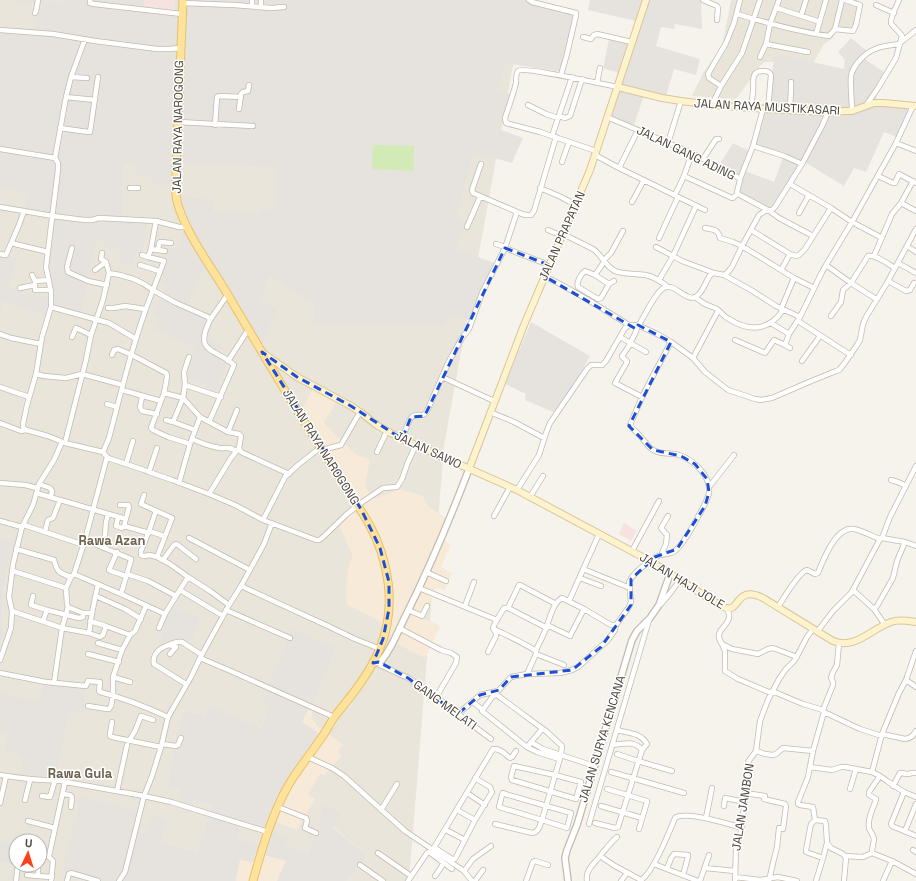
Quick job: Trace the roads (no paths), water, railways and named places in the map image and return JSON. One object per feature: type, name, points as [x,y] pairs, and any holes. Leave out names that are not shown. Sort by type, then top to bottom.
[{"type":"main road","name":"JALAN PRAPATAN","points":[[469,469],[524,325],[590,170],[646,0]]},
{"type":"main road","name":"JALAN RAYA NAROGONG","points":[[183,2],[180,48],[176,188],[178,208],[195,244],[228,294],[248,330],[368,522],[377,539],[389,582],[388,617],[376,662],[350,699],[334,717],[323,736],[290,783],[274,814],[253,881]]},
{"type":"main road","name":"JALAN RAYA MUSTIKASARI","points":[[618,87],[681,101],[766,109],[828,112],[852,110],[874,103],[884,102],[915,106]]},
{"type":"main road","name":"JALAN SAWO","points":[[262,352],[297,377],[360,412],[378,426],[402,439],[469,469]]},
{"type":"main road","name":"JALAN HAJI JOLE","points":[[469,469],[517,490],[632,551],[727,609],[732,608],[745,595],[750,594],[759,596],[833,641],[839,643]]},
{"type":"main road","points":[[839,643],[850,643],[857,641],[885,625],[896,621],[916,622]]},
{"type":"street","points":[[35,13],[38,0]]},
{"type":"street","points":[[90,0],[90,3],[94,4],[182,14]]},
{"type":"street","points":[[252,0],[252,6]]},
{"type":"street","points":[[260,7],[261,0]]},
{"type":"street","points":[[529,0],[545,6],[576,13],[561,75]]},
{"type":"street","points":[[545,6],[546,0]]},
{"type":"street","points":[[703,0],[717,6],[717,20]]},
{"type":"street","points":[[721,86],[709,78],[708,74],[726,43],[737,14],[740,0]]},
{"type":"street","points":[[712,105],[721,86],[742,53],[760,0]]},
{"type":"street","points":[[760,57],[766,44],[770,24],[779,0]]},
{"type":"street","points":[[801,16],[806,0]]},
{"type":"street","points":[[816,34],[826,0]]},
{"type":"street","points":[[737,14],[770,24],[830,36],[835,29],[842,0]]},
{"type":"street","points":[[835,29],[853,31],[856,25],[860,5],[845,0]]},
{"type":"street","points":[[864,107],[878,88],[896,58],[902,36],[892,23],[899,0]]},
{"type":"street","points":[[183,2],[271,8],[284,7]]},
{"type":"street","points":[[876,5],[894,13]]},
{"type":"street","points":[[777,8],[820,22]]},
{"type":"street","points":[[0,30],[53,34],[157,48],[180,48]]},
{"type":"street","points":[[852,110],[851,75],[858,62],[876,48],[900,44],[916,30]]},
{"type":"street","points":[[583,37],[591,39],[597,34],[632,42]]},
{"type":"street","points":[[26,430],[23,427],[23,424],[29,396],[36,374],[44,330],[51,307],[49,280],[46,267],[58,163],[55,158],[71,77],[85,39]]},
{"type":"street","points":[[766,44],[808,52]]},
{"type":"street","points":[[597,83],[600,68]]},
{"type":"street","points":[[618,87],[561,75],[523,70],[518,71],[505,121],[507,123],[569,142],[596,153],[619,168],[706,210]]},
{"type":"street","points":[[740,179],[766,109],[771,75],[766,70],[756,72],[754,76],[751,108]]},
{"type":"street","points":[[60,128],[90,132],[98,76]]},
{"type":"street","points":[[71,77],[87,78]]},
{"type":"street","points":[[481,164],[472,191],[473,194],[526,215],[532,214],[554,137],[558,117],[572,77]]},
{"type":"street","points":[[528,105],[546,114],[565,118],[570,116],[582,79]]},
{"type":"street","points":[[790,110],[791,82]]},
{"type":"street","points":[[240,109],[242,92],[249,90],[249,85]]},
{"type":"street","points":[[66,97],[95,100]]},
{"type":"street","points":[[215,125],[217,97],[241,97]]},
{"type":"street","points":[[668,143],[681,101]]},
{"type":"street","points":[[784,345],[826,265],[878,176],[915,106]]},
{"type":"street","points":[[724,275],[730,271],[742,246],[762,212],[775,208],[802,164],[828,112]]},
{"type":"street","name":"JALAN GANG ADING","points":[[607,117],[692,153],[740,179],[737,194],[813,236]]},
{"type":"street","points":[[178,122],[253,126]]},
{"type":"street","points":[[619,168],[638,130]]},
{"type":"street","points":[[704,159],[716,139],[719,139]]},
{"type":"street","points":[[562,162],[569,142]]},
{"type":"street","points":[[896,143],[916,151]]},
{"type":"street","points":[[753,146],[784,156],[802,164]]},
{"type":"street","points":[[0,149],[55,158]]},
{"type":"street","points":[[659,238],[692,153]]},
{"type":"street","points":[[874,256],[892,214],[914,182],[899,174],[895,183],[893,184],[878,176]]},
{"type":"street","points":[[684,176],[732,198],[734,198],[737,194]]},
{"type":"street","points":[[632,202],[644,180]]},
{"type":"street","points":[[790,184],[809,194],[852,222],[882,238]]},
{"type":"street","points":[[130,188],[138,188]]},
{"type":"street","points":[[540,188],[576,205]]},
{"type":"street","points":[[799,213],[809,194]]},
{"type":"street","points":[[467,227],[480,197]]},
{"type":"street","points":[[901,202],[916,212]]},
{"type":"street","points":[[659,280],[673,256],[696,206]]},
{"type":"street","points":[[0,207],[84,220],[99,218],[156,221],[179,227],[186,227]]},
{"type":"street","points":[[751,230],[790,254],[796,256],[799,255],[813,236],[831,208]]},
{"type":"street","points":[[0,254],[5,255],[24,211]]},
{"type":"street","points":[[402,439],[411,418],[416,415],[422,416],[425,414],[449,361],[469,329],[487,282],[505,247],[518,212]]},
{"type":"street","points":[[148,257],[156,221]]},
{"type":"street","points":[[705,228],[717,231],[720,238],[742,246],[794,278],[814,288]]},
{"type":"street","points":[[548,230],[593,249],[609,268],[620,273],[646,275],[659,280],[684,295],[695,297],[704,304],[718,311],[723,316],[748,328],[758,328],[771,323],[776,319],[782,309],[794,278]]},
{"type":"street","points":[[544,276],[584,297],[629,325],[638,325],[671,342],[693,358],[705,372],[728,390],[761,400],[772,398],[836,371],[842,367],[860,340],[863,324],[916,230]]},
{"type":"street","points":[[595,275],[611,253],[623,231]]},
{"type":"street","points":[[158,250],[160,242],[171,243]]},
{"type":"street","points":[[11,243],[48,252]]},
{"type":"street","points":[[496,244],[549,265]]},
{"type":"street","points":[[906,246],[916,252]]},
{"type":"street","points":[[656,247],[682,261],[714,273],[724,275],[799,319],[820,336],[851,355]]},
{"type":"street","points":[[72,248],[67,267],[68,272],[88,281],[107,285]]},
{"type":"street","points":[[151,249],[165,251]]},
{"type":"street","points":[[0,660],[10,631],[12,611],[9,597],[16,549],[23,526],[33,505],[37,489],[64,442],[91,335],[107,285],[110,273],[106,262],[101,259],[102,253]]},
{"type":"street","points":[[103,452],[109,438],[145,309],[164,261],[142,254]]},
{"type":"street","points":[[781,270],[790,254]]},
{"type":"street","points":[[832,316],[841,302],[844,290],[851,283],[868,256],[874,256],[895,268]]},
{"type":"street","points":[[95,270],[106,262]]},
{"type":"street","points":[[898,263],[916,273]]},
{"type":"street","points":[[140,265],[159,271]]},
{"type":"street","points":[[826,265],[876,300]]},
{"type":"street","points":[[588,271],[595,275],[612,283],[600,299],[591,295],[577,285],[583,272],[588,271]]},
{"type":"street","points":[[110,273],[119,274],[144,283],[174,302],[208,317],[210,320]]},
{"type":"street","points":[[695,297],[699,295],[709,276],[714,273]]},
{"type":"street","points":[[32,274],[35,283],[35,290],[50,290]]},
{"type":"street","points":[[20,288],[49,280]]},
{"type":"street","points":[[888,281],[906,291],[910,290],[914,283]]},
{"type":"street","points":[[642,397],[615,383],[627,362],[622,356],[631,343],[638,325],[658,293],[668,286]]},
{"type":"street","points":[[209,422],[234,365],[208,349],[204,341],[205,331],[210,320],[228,294]]},
{"type":"street","points":[[108,308],[125,306],[145,309]]},
{"type":"street","points":[[51,307],[109,323],[136,339]]},
{"type":"street","points":[[693,358],[718,311]]},
{"type":"street","points":[[771,323],[789,334]]},
{"type":"street","points":[[517,490],[539,455],[550,423],[591,365],[602,364],[606,361],[625,328],[629,325]]},
{"type":"street","points":[[72,337],[76,328],[91,335]]},
{"type":"street","points":[[228,361],[248,330]]},
{"type":"street","points":[[0,334],[41,344]]},
{"type":"street","points":[[802,361],[820,336]]},
{"type":"street","points":[[620,337],[646,352]]},
{"type":"street","points":[[736,340],[765,353],[774,340],[790,348]]},
{"type":"street","points":[[458,714],[480,695],[499,690],[511,677],[527,674],[560,673],[578,667],[608,640],[615,630],[616,625],[630,605],[629,582],[637,571],[658,555],[674,552],[683,542],[705,506],[709,487],[704,474],[695,464],[676,454],[662,453],[653,450],[630,427],[630,422],[642,397],[671,342]]},
{"type":"street","points":[[112,354],[116,349],[132,355],[167,375],[164,393],[152,430],[168,437],[210,446],[237,449],[289,474]]},
{"type":"street","points":[[173,422],[183,398],[185,385],[184,372],[189,358]]},
{"type":"street","points":[[36,374],[66,378],[82,374],[123,385]]},
{"type":"street","points":[[442,377],[494,402]]},
{"type":"street","points":[[185,385],[221,397]]},
{"type":"street","points":[[0,394],[1,388],[29,396]]},
{"type":"street","points":[[122,390],[142,397],[161,401]]},
{"type":"street","points":[[164,393],[183,398],[200,417],[228,432],[239,434],[241,436],[237,449],[209,494]]},
{"type":"street","points":[[142,397],[140,407],[142,410],[157,414]]},
{"type":"street","points":[[106,404],[117,407]]},
{"type":"street","points":[[228,432],[237,410]]},
{"type":"street","points":[[263,520],[285,477],[298,465],[322,449],[341,445],[360,412]]},
{"type":"street","points":[[490,412],[510,420],[544,438]]},
{"type":"street","points":[[178,483],[194,430],[200,417]]},
{"type":"street","points":[[166,420],[194,430]]},
{"type":"street","points":[[0,423],[21,431],[26,430],[103,452],[107,457],[209,494],[235,505],[263,520],[316,540],[322,538],[346,515],[382,488],[395,488],[398,485],[416,445]]},
{"type":"street","points":[[377,452],[387,431]]},
{"type":"street","points":[[126,464],[133,441]]},
{"type":"street","points":[[148,472],[157,448]]},
{"type":"street","points":[[709,487],[734,455]]},
{"type":"street","points":[[54,682],[62,628],[68,607],[66,588],[73,576],[85,542],[107,457]]},
{"type":"street","name":"JALAN JAMBON","points":[[735,876],[736,848],[742,828],[748,762],[756,751],[762,713],[772,692],[786,669],[797,657],[808,636],[853,590],[881,538],[906,486],[914,476],[916,466]]},
{"type":"street","name":"JALAN SAWO","points":[[376,662],[382,660],[385,656],[419,588],[444,534],[469,469]]},
{"type":"street","points":[[530,497],[543,476]]},
{"type":"street","points":[[891,480],[906,486]]},
{"type":"street","points":[[0,483],[25,485],[37,489],[51,497],[118,518],[126,519]]},
{"type":"street","points":[[494,516],[510,487]]},
{"type":"street","points":[[50,488],[52,491],[51,497]]},
{"type":"street","points":[[37,489],[56,489]]},
{"type":"street","points":[[144,495],[141,504],[172,518],[157,557]]},
{"type":"street","points":[[45,531],[48,520],[53,518],[60,500]]},
{"type":"street","points":[[632,551],[659,501]]},
{"type":"street","points":[[120,505],[128,505],[130,509],[124,526]]},
{"type":"street","points":[[156,511],[140,553],[144,556],[148,555],[163,560],[210,591],[227,608],[290,638]]},
{"type":"street","points":[[101,546],[108,514]]},
{"type":"street","points":[[663,555],[662,552],[666,543],[667,535],[661,528],[668,516]]},
{"type":"street","points":[[118,518],[116,526],[122,528],[124,526],[164,536],[164,539]]},
{"type":"street","points":[[0,521],[101,546],[131,559],[121,594]]},
{"type":"street","points":[[119,881],[125,872],[144,796],[152,776],[168,717],[227,608],[242,586],[264,544],[272,523]]},
{"type":"street","points":[[778,607],[803,571],[807,570],[814,574],[818,573],[830,547],[839,534],[846,529],[854,529],[881,538],[905,542],[916,546]]},
{"type":"street","points":[[569,602],[599,534]]},
{"type":"street","points":[[189,538],[250,570]]},
{"type":"street","points":[[874,609],[893,578],[897,561],[905,542]]},
{"type":"street","points":[[163,560],[176,544],[196,559]]},
{"type":"street","points":[[16,549],[54,560],[60,574],[73,576],[98,584],[165,614]]},
{"type":"street","points":[[117,552],[109,570],[148,581],[176,596]]},
{"type":"street","points":[[584,569],[630,588]]},
{"type":"street","points":[[12,571],[66,588]]},
{"type":"street","points":[[426,572],[446,581]]},
{"type":"street","name":"JALAN SURYA KENCANA","points":[[659,605],[670,574]]},
{"type":"street","points":[[159,628],[165,614],[188,577]]},
{"type":"street","points":[[580,578],[601,586]]},
{"type":"street","name":"JALAN SURYA KENCANA","points":[[568,881],[565,858],[567,850],[577,824],[632,640],[637,631],[650,618],[680,580]]},
{"type":"street","points":[[465,606],[474,582]]},
{"type":"street","points":[[89,633],[98,584]]},
{"type":"street","points":[[508,608],[519,585],[556,604]]},
{"type":"street","points":[[242,586],[355,639],[380,649]]},
{"type":"street","points":[[419,588],[497,620]]},
{"type":"street","points":[[180,590],[223,616]]},
{"type":"street","points":[[853,590],[874,609],[885,625]]},
{"type":"street","points":[[32,596],[31,605],[81,618],[83,613]]},
{"type":"street","points":[[96,596],[125,609],[141,619]]},
{"type":"street","points":[[527,674],[556,604],[560,599],[562,598],[584,609],[611,625],[616,625]]},
{"type":"street","points":[[88,706],[109,709],[113,695],[114,677],[122,650],[130,635],[135,631],[146,606]]},
{"type":"street","points":[[408,610],[422,616],[427,606]]},
{"type":"street","points":[[68,607],[83,613],[92,613]]},
{"type":"street","points":[[488,652],[496,636],[493,628],[504,608],[508,608],[570,636],[584,609]]},
{"type":"street","points":[[727,609],[730,618],[718,636],[725,651],[725,671],[738,679],[824,711],[860,729],[905,739],[914,735],[916,731]]},
{"type":"street","points":[[43,621],[47,610]]},
{"type":"street","points":[[12,611],[62,628],[89,633],[100,637],[102,636],[106,626]]},
{"type":"street","points":[[589,824],[650,618]]},
{"type":"street","points":[[90,621],[130,635]]},
{"type":"street","points":[[399,628],[457,657],[456,663],[438,694]]},
{"type":"street","points":[[494,629],[536,652],[564,664]]},
{"type":"street","points":[[186,684],[154,664],[153,662],[156,652],[168,645],[176,642],[182,642],[201,656],[233,672],[334,717]]},
{"type":"street","points":[[98,643],[122,650]]},
{"type":"street","points":[[816,820],[813,807],[800,805],[798,802],[805,785],[824,711],[833,685],[831,678],[837,666],[839,643]]},
{"type":"street","points":[[722,644],[732,649],[758,654],[773,648],[797,657]]},
{"type":"street","points":[[168,645],[176,647],[170,654]]},
{"type":"street","points":[[872,772],[882,735],[899,692],[906,680],[916,651]]},
{"type":"street","points":[[88,654],[119,662]]},
{"type":"street","name":"GANG MELATI","points":[[376,662],[408,678],[438,697],[491,739]]},
{"type":"street","points":[[0,673],[86,686],[88,681],[100,682],[99,692],[113,695],[168,717]]},
{"type":"street","points":[[114,677],[130,682]]},
{"type":"street","points":[[906,680],[916,687]]},
{"type":"street","points":[[482,710],[494,696],[497,695],[562,746],[555,775],[538,830],[532,833],[495,824]]},
{"type":"street","points":[[474,703],[529,745],[560,757],[594,766]]},
{"type":"street","points":[[117,791],[128,743],[141,716],[140,705]]},
{"type":"street","points":[[141,716],[153,720]]},
{"type":"street","points":[[112,722],[110,736],[128,743],[176,746],[181,738]]},
{"type":"street","points":[[529,745],[542,729]]},
{"type":"street","points":[[595,823],[617,828],[638,761],[642,750],[647,743],[640,736],[617,730]]},
{"type":"street","points":[[612,745],[629,743],[640,747],[642,750]]},
{"type":"street","points":[[756,751],[765,754],[776,754],[785,748],[813,751]]},
{"type":"street","points":[[433,849],[446,830],[493,749],[498,749],[510,758],[512,758],[516,751]]},
{"type":"street","points":[[617,754],[672,771]]},
{"type":"street","points":[[308,756],[336,770],[344,776],[405,831],[464,871],[472,881]]},
{"type":"street","points":[[516,766],[555,775],[581,782],[576,799],[512,780],[511,777],[513,767],[516,766]]},
{"type":"street","points":[[810,767],[832,770],[841,767],[872,772],[904,792],[916,797]]},
{"type":"street","points":[[850,788],[856,769]]},
{"type":"street","points":[[611,772],[684,793]]},
{"type":"street","points":[[894,786],[900,773],[916,773]]},
{"type":"street","points":[[0,775],[41,781],[55,780],[144,796],[177,804],[268,832]]},
{"type":"street","points":[[0,803],[6,776]]},
{"type":"street","points":[[872,853],[874,839],[869,829],[869,824],[876,799],[869,795],[868,792],[880,776]]},
{"type":"street","points":[[433,849],[452,859],[455,859],[475,820],[492,792],[492,789],[475,778]]},
{"type":"street","points":[[25,800],[30,780]]},
{"type":"street","points":[[42,796],[50,797],[55,780]]},
{"type":"street","points":[[27,875],[51,879],[53,861],[49,856],[65,782]]},
{"type":"street","points":[[381,810],[397,784]]},
{"type":"street","points":[[706,818],[712,788]]},
{"type":"street","points":[[607,789],[647,801],[639,829]]},
{"type":"street","points":[[904,792],[891,824],[892,826],[916,836]]},
{"type":"street","points":[[467,793],[484,805]]},
{"type":"street","points":[[746,793],[765,796],[764,799],[785,804],[786,806],[783,828],[779,828],[777,847],[769,880]]},
{"type":"street","points":[[63,794],[70,795],[72,797],[71,807]]},
{"type":"street","points":[[506,794],[571,813],[567,828],[542,820],[499,807],[502,795],[506,794]]},
{"type":"street","points":[[724,806],[725,798],[745,802]]},
{"type":"street","points":[[905,831],[916,804]]},
{"type":"street","points":[[601,806],[642,818]]},
{"type":"street","points":[[278,807],[306,818],[307,821],[305,828],[316,833]]},
{"type":"street","points":[[457,810],[475,820]]},
{"type":"street","points":[[600,856],[641,881],[646,877],[654,864],[677,816],[706,818],[742,828]]},
{"type":"street","points":[[816,881],[823,858],[827,843],[826,823],[825,821],[816,820],[812,822],[810,827],[806,852],[823,858]]},
{"type":"street","points":[[28,821],[55,828]]},
{"type":"street","points":[[446,830],[465,840]]},
{"type":"street","points":[[587,881],[586,877],[588,870],[609,844],[617,837]]},
{"type":"street","points":[[827,843],[831,848],[845,856],[863,857],[872,853],[892,861],[916,874]]},
{"type":"street","points":[[464,871],[473,859],[491,846]]},
{"type":"street","points":[[378,853],[411,876]]},
{"type":"street","points":[[408,881],[427,853],[430,853],[452,869]]},
{"type":"street","points":[[667,869],[674,854],[688,856],[683,875]]},
{"type":"street","points":[[654,864],[699,881],[709,855]]},
{"type":"street","points":[[844,881],[845,856]]},
{"type":"street","points":[[526,881],[533,862],[535,861],[548,865]]},
{"type":"street","points":[[882,881],[892,861]]},
{"type":"street","points":[[435,876],[444,863]]},
{"type":"street","points":[[360,865],[383,881]]},
{"type":"street","points":[[705,868],[735,876],[760,880],[769,880],[778,877],[797,881]]},
{"type":"street","points":[[475,881],[483,870]]},
{"type":"street","points":[[622,881],[627,872]]},
{"type":"street","points":[[67,881],[69,874],[71,873],[98,881]]},
{"type":"district","name":"Rawa Azan","points":[[112,540]]},
{"type":"district","name":"Rawa Gula","points":[[80,773]]}]
